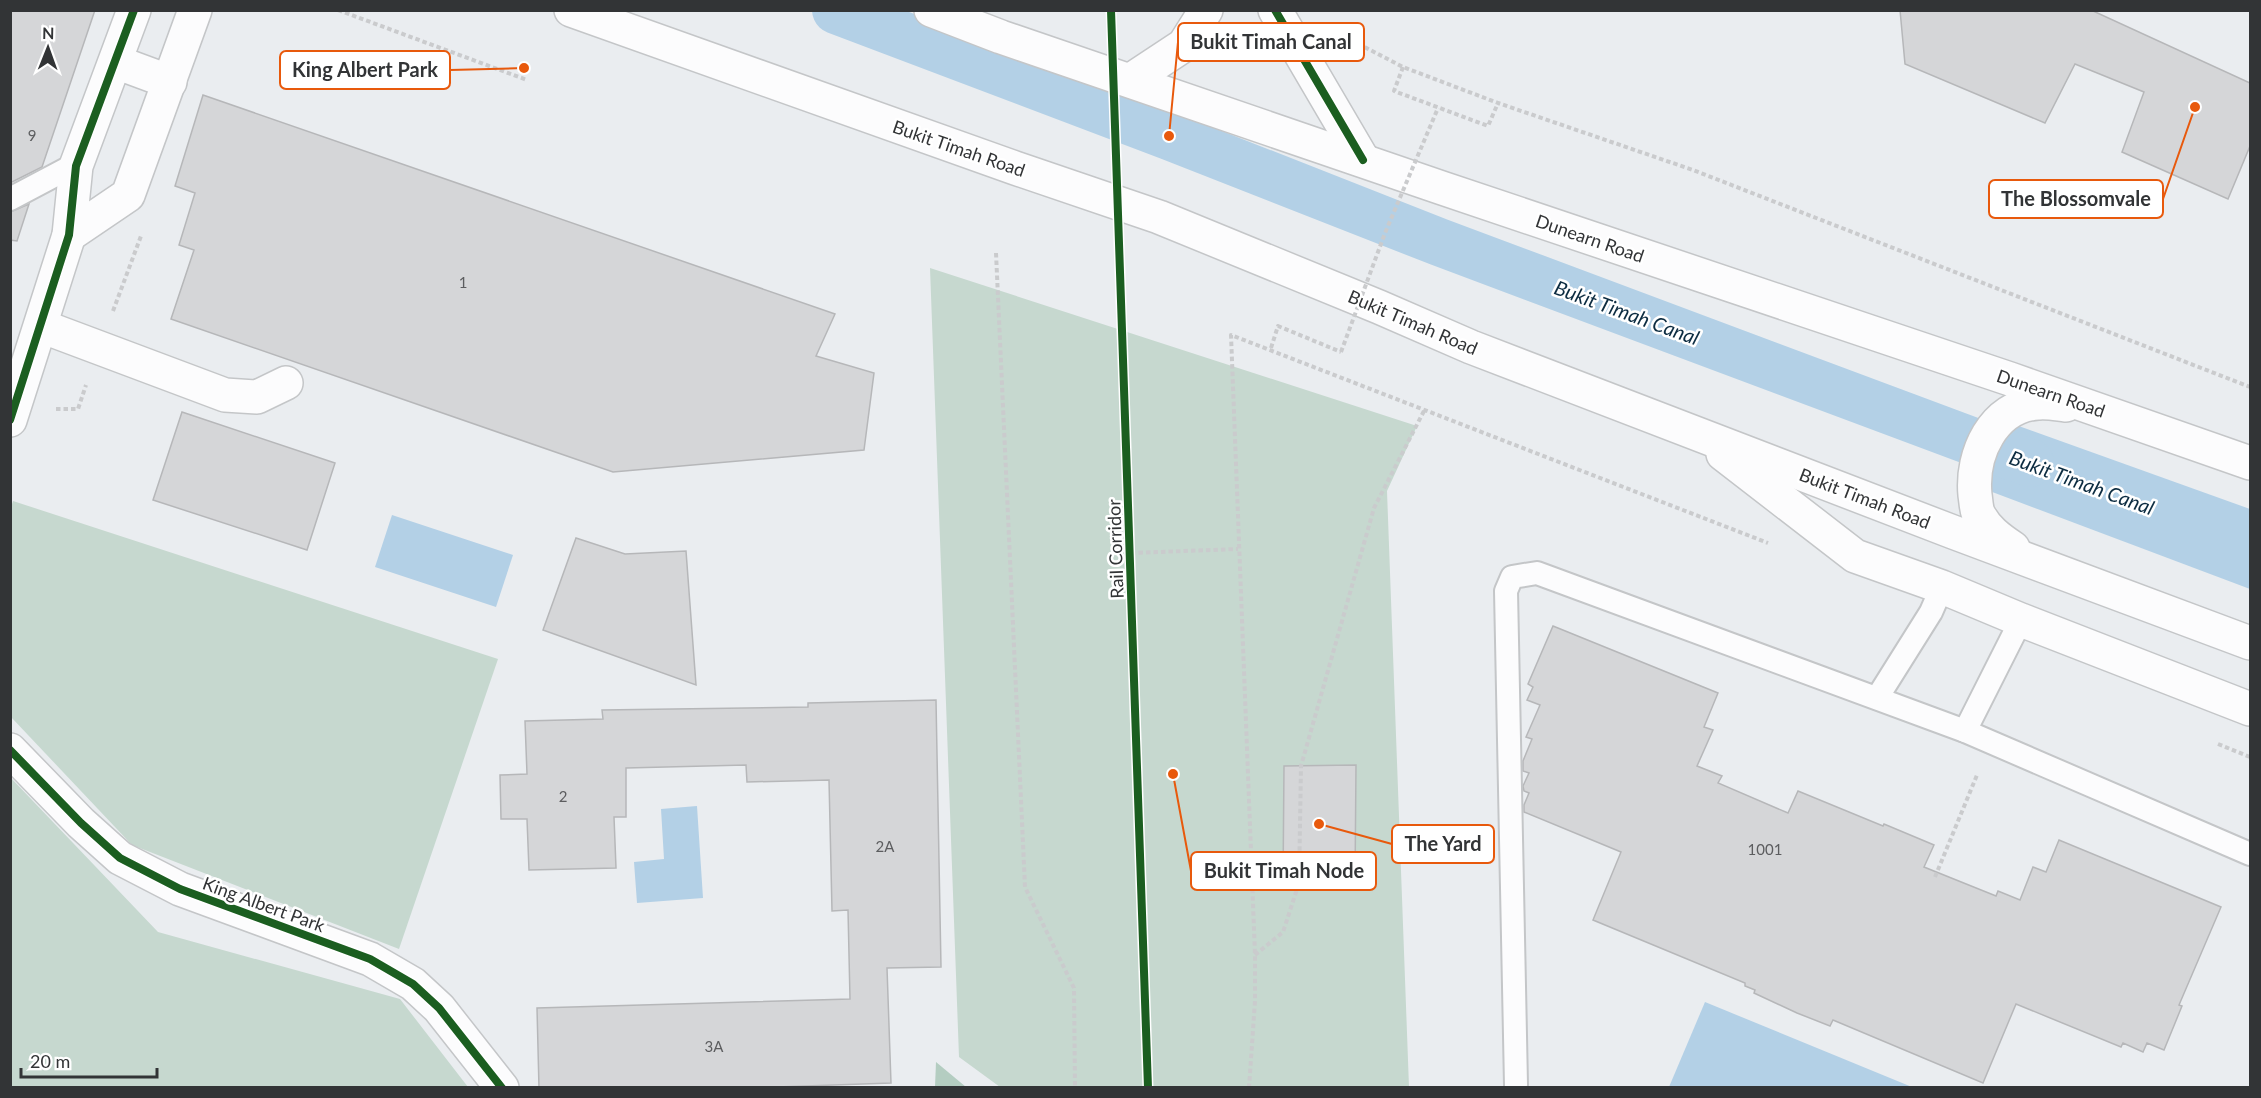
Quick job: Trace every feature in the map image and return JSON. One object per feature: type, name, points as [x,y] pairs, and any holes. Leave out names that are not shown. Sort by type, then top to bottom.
[{"type":"main road","points":[[11,418],[69,235],[78,163],[134,10]]},
{"type":"main road","points":[[69,235],[128,195],[195,10]]},
{"type":"main road","name":"Bukit Timah Road","points":[[571,10],[1004,165],[1159,217],[1471,347],[2250,644]]},
{"type":"main road","name":"Dunearn Road","points":[[932,10],[995,23],[1131,80],[2092,407],[2250,463]]},
{"type":"main road","points":[[1131,80],[1184,45],[1206,10]]},
{"type":"main road","points":[[1275,10],[1363,160]]},
{"type":"main road","points":[[116,62],[170,82]]},
{"type":"main road","points":[[41,326],[225,394],[257,397],[286,384]]},
{"type":"main road","points":[[2035,562],[2001,540],[1986,527],[1977,510],[1974,486],[1980,449],[1985,437],[1996,423],[2014,410],[2037,403],[2092,407]]},
{"type":"main road","points":[[1696,432],[1855,556],[1942,587],[2250,709]]},
{"type":"main road","name":"King Albert Park","points":[[10,750],[81,823],[120,858],[180,889],[370,959],[413,984],[440,1008],[502,1088]]},
{"type":"lane","points":[[10,199],[78,163]]},
{"type":"lane","points":[[1516,1084],[1506,591],[1512,577],[1537,573],[1965,731],[2250,854]]},
{"type":"lane","points":[[1877,698],[1931,612],[1942,587]]},
{"type":"lane","points":[[1965,731],[2021,620]]},
{"type":"path","points":[[338,10],[527,80]]},
{"type":"path","points":[[1333,25],[1351,40],[1403,67],[1498,104],[1693,170],[2250,387]]},
{"type":"path","points":[[1403,67],[1394,91],[1488,126],[1498,104]]},
{"type":"path","points":[[1270,348],[1278,326],[1341,352],[1385,233],[1438,108]]},
{"type":"path","points":[[996,253],[1025,887],[1074,988],[1075,1088]]},
{"type":"path","points":[[1249,1088],[1255,1000],[1255,955],[1231,335],[1270,348],[1770,544]]},
{"type":"path","points":[[1255,955],[1283,932],[1299,882],[1301,766],[1374,508],[1425,409]]},
{"type":"path","points":[[1131,553],[1238,549]]},
{"type":"path","points":[[2208,739],[2250,758]]},
{"type":"path","points":[[1935,877],[1991,741]]},
{"type":"green space","points":[[930,268],[1417,426],[1387,491],[1409,1087],[1000,1087],[959,1057]]},
{"type":"green space","points":[[13,501],[498,659],[399,949],[132,845],[11,717],[10,510]]},
{"type":"green space","points":[[11,778],[158,932],[400,999],[468,1087],[11,1087]]},
{"type":"green space","points":[[936,1062],[966,1087],[935,1087]]},
{"type":"water","points":[[1991,416],[2250,509],[2250,589],[1979,487]]},
{"type":"water","points":[[392,515],[513,555],[496,607],[375,567]]},
{"type":"water","points":[[697,806],[703,898],[637,903],[634,862],[664,859],[661,809]]},
{"type":"water","points":[[1705,1002],[1912,1087],[1669,1087]]},
{"type":"building","points":[[10,10],[95,10],[42,167],[10,183]]},
{"type":"building","points":[[1900,10],[2091,10],[2250,83],[2250,146],[2228,199],[2122,152],[2144,92],[2075,64],[2045,123],[1905,64]]},
{"type":"building","points":[[203,95],[835,314],[816,356],[874,373],[864,450],[613,472],[171,319],[194,250],[179,245],[195,193],[175,186]]},
{"type":"building","points":[[29,204],[17,241],[10,240],[10,212]]},
{"type":"building","points":[[182,412],[335,463],[307,550],[153,500]]},
{"type":"building","points":[[576,538],[625,554],[686,551],[696,685],[543,630]]},
{"type":"building","points":[[1553,626],[1718,693],[1704,727],[1713,730],[1697,766],[1722,776],[1718,783],[1788,813],[1798,791],[1883,826],[1884,824],[1934,845],[1924,867],[1996,896],[1998,891],[2020,900],[2033,867],[2046,872],[2059,840],[2221,907],[2179,1005],[2182,1006],[2164,1050],[2147,1043],[2143,1052],[2123,1043],[2121,1047],[2016,1004],[1983,1083],[1833,1020],[1830,1026],[1797,1013],[1754,993],[1755,990],[1745,986],[1745,983],[1593,920],[1621,852],[1524,812],[1529,793],[1524,791],[1523,786],[1529,773],[1523,771],[1523,761],[1532,739],[1526,737],[1540,705],[1527,700],[1533,687],[1528,684]]},
{"type":"building","points":[[936,700],[941,967],[887,968],[891,1083],[745,1088],[539,1088],[537,1008],[850,999],[848,910],[832,911],[829,780],[747,782],[746,765],[626,768],[626,817],[614,817],[616,868],[529,870],[527,819],[501,819],[500,775],[527,774],[525,721],[603,719],[602,710],[808,707],[808,703]]},
{"type":"building","points":[[1356,765],[1355,883],[1283,882],[1284,766]]},
{"type":"waterway","name":"Bukit Timah Canal","points":[[836,10],[1169,136],[1439,242],[2030,463]]},
{"type":"cycle path","points":[[10,420],[69,235],[76,166],[134,10]]},
{"type":"cycle path","name":"Rail Corridor","points":[[1111,10],[1148,1088]]},
{"type":"cycle path","points":[[1275,10],[1363,160]]},
{"type":"cycle path","points":[[10,750],[81,823],[120,858],[180,889],[370,959],[413,984],[439,1008],[502,1088]]},
{"type":"place","name":"King Albert Park","points":[[524,68]]},
{"type":"place","name":"The Blossomvale","points":[[2195,107]]},
{"type":"place","name":"Bukit Timah Canal","points":[[1169,136]]},
{"type":"place","name":"Bukit Timah Node","points":[[1173,774]]},
{"type":"place","name":"The Yard","points":[[1319,824]]}]
